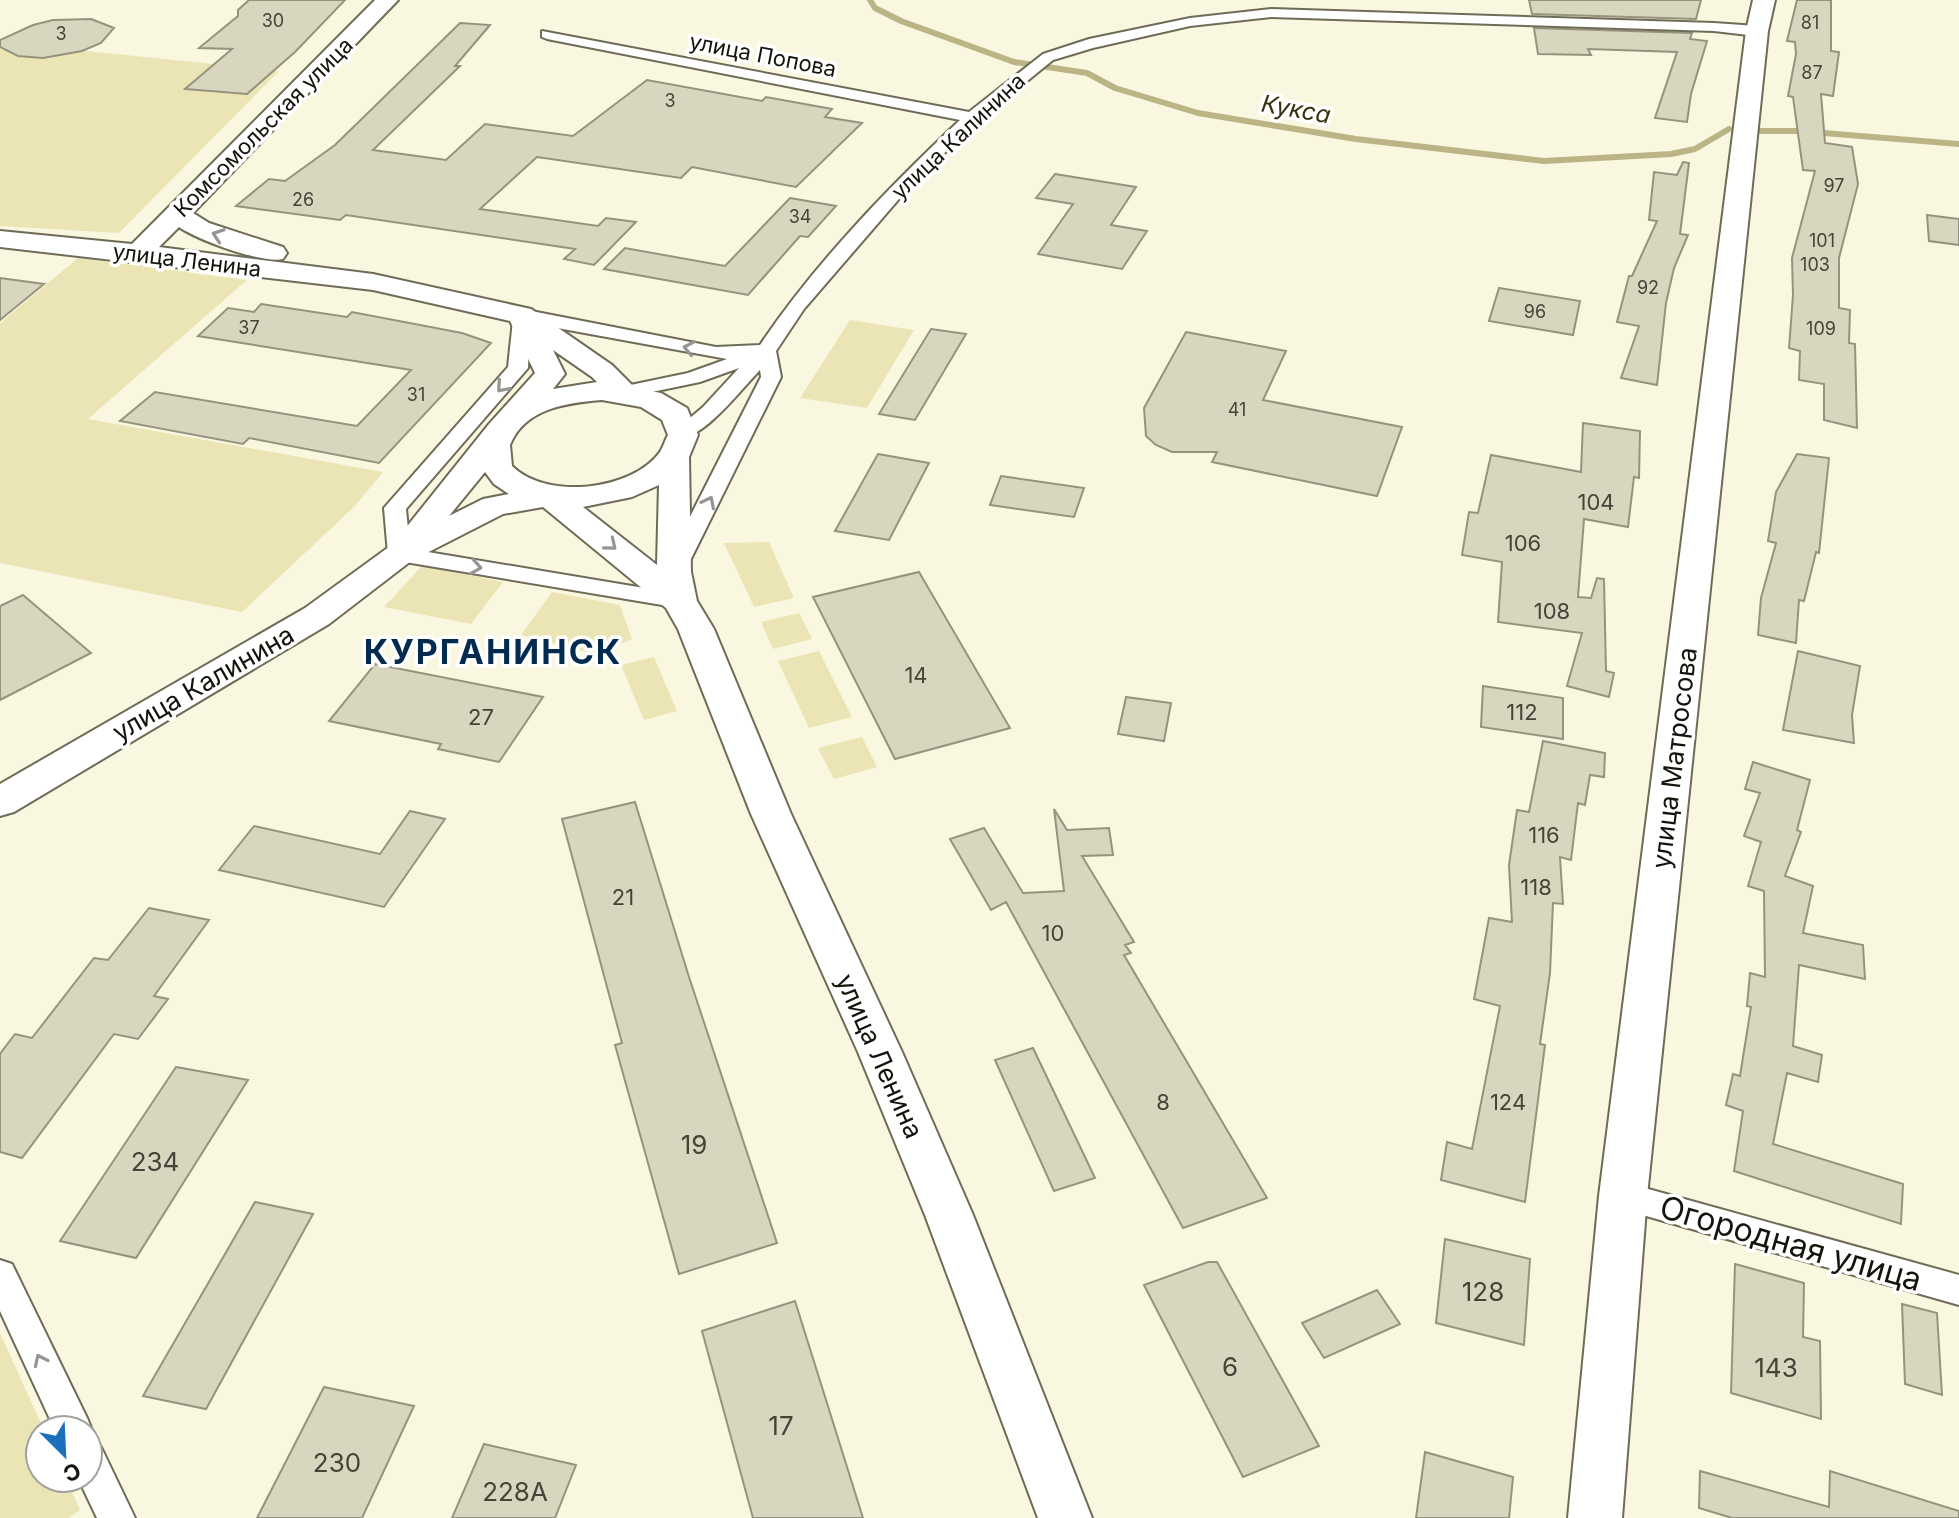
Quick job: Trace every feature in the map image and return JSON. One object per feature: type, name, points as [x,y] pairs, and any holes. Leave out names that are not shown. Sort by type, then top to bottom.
[{"type":"street","name":"Комсомольская улица","points":[[139,253],[387,0]]},
{"type":"street","name":"улица Калинина","points":[[679,446],[766,351],[797,305],[905,181],[972,118],[1048,57],[1188,17],[1271,13],[1714,27],[1761,15]]},
{"type":"street","name":"улица Матросова","points":[[1595,1518],[1623,1196],[1761,15]]},
{"type":"street","name":"улица Попова","points":[[547,34],[972,118]]},
{"type":"street","name":"улица Ленина","points":[[177,214],[200,229],[373,282],[716,353],[766,351]]},
{"type":"street","name":"улица Ленина","points":[[0,239],[373,282]]},
{"type":"street","name":"улица Ленина","points":[[521,315],[602,371],[623,392]]},
{"type":"street","points":[[521,315],[550,374],[495,440],[493,454],[497,468],[509,481],[550,496],[582,497],[615,492],[645,482],[679,446],[678,418],[666,406],[647,397],[623,392]]},
{"type":"street","points":[[505,426],[518,414],[556,397],[579,392],[623,392],[693,378],[766,351],[771,377],[677,586],[399,554],[395,508],[518,368],[521,315]]},
{"type":"street","name":"улица Калинина","points":[[399,554],[505,426]]},
{"type":"street","name":"улица Ленина","points":[[679,446],[677,586],[771,814],[880,1052],[949,1215],[1065,1518]]},
{"type":"street","name":"улица Ленина","points":[[550,496],[677,586]]},
{"type":"street","name":"улица Калинина","points":[[0,802],[317,616],[399,554],[494,506],[550,496]]},
{"type":"street","name":"Огородная улица","points":[[1623,1196],[1959,1290]]},
{"type":"street","points":[[0,1275],[66,1414]]},
{"type":"street","points":[[104,1493],[116,1518]]},
{"type":"shaded area","points":[[0,42],[279,71],[119,233],[0,226]]},
{"type":"shaded area","points":[[78,258],[247,280],[88,419],[383,472],[354,507],[242,612],[0,563],[0,323]]},
{"type":"shaded area","points":[[850,320],[914,330],[867,408],[800,398]]},
{"type":"shaded area","points":[[769,542],[794,598],[754,607],[724,543]]},
{"type":"shaded area","points":[[423,565],[503,582],[471,624],[384,607]]},
{"type":"shaded area","points":[[552,592],[620,605],[632,639],[596,654],[521,635]]},
{"type":"shaded area","points":[[799,613],[812,639],[773,649],[761,622]]},
{"type":"shaded area","points":[[819,651],[852,717],[809,728],[778,661]]},
{"type":"shaded area","points":[[654,657],[677,711],[644,720],[621,665]]},
{"type":"shaded area","points":[[862,737],[877,767],[834,779],[818,748]]},
{"type":"shaded area","points":[[0,1333],[37,1414],[24,1414],[24,1494],[73,1494],[80,1510],[69,1518],[0,1518]]},
{"type":"building","points":[[249,0],[345,0],[295,52],[247,94],[185,89],[232,49],[199,48],[238,16],[238,10]]},
{"type":"building","points":[[1529,0],[1701,0],[1696,19],[1532,14]]},
{"type":"building","points":[[1797,0],[1831,0],[1831,51],[1839,52],[1833,96],[1821,94],[1825,143],[1852,147],[1858,184],[1839,258],[1839,308],[1850,310],[1849,343],[1855,344],[1857,428],[1824,420],[1824,384],[1799,380],[1800,351],[1789,348],[1792,258],[1815,171],[1803,170],[1793,97],[1788,96],[1796,54],[1795,42],[1787,41]]},
{"type":"building","points":[[91,19],[114,28],[101,43],[82,51],[43,58],[18,56],[0,47],[0,40],[33,25],[53,20]]},
{"type":"building","points":[[460,23],[490,25],[455,66],[460,66],[373,150],[446,160],[485,124],[573,136],[647,80],[762,101],[766,97],[832,109],[825,117],[862,123],[796,187],[692,167],[681,178],[537,157],[480,209],[598,226],[606,218],[636,222],[594,265],[564,259],[575,249],[346,215],[340,220],[236,206],[269,179],[285,181],[335,145]]},
{"type":"building","points":[[1534,28],[1692,33],[1690,39],[1707,41],[1691,94],[1687,122],[1655,118],[1677,52],[1588,49],[1591,55],[1538,54]]},
{"type":"building","points":[[1683,162],[1689,163],[1680,234],[1688,235],[1674,268],[1666,303],[1657,385],[1621,378],[1639,326],[1617,322],[1629,276],[1632,276],[1657,221],[1649,220],[1654,172],[1677,175]]},
{"type":"building","points":[[1055,174],[1136,187],[1111,225],[1147,231],[1122,269],[1038,254],[1073,204],[1036,198]]},
{"type":"building","points":[[790,198],[836,206],[808,237],[800,236],[748,295],[604,269],[625,248],[725,266]]},
{"type":"building","points":[[1927,215],[1959,219],[1959,245],[1929,241]]},
{"type":"building","points":[[0,278],[44,284],[0,320]]},
{"type":"building","points":[[1499,288],[1580,301],[1573,335],[1489,321]]},
{"type":"building","points":[[261,304],[347,317],[352,312],[462,333],[491,343],[379,463],[249,438],[243,444],[120,421],[155,392],[357,426],[411,370],[198,336],[228,308],[254,312]]},
{"type":"building","points":[[931,329],[966,334],[915,420],[879,414]]},
{"type":"building","points":[[1186,332],[1286,351],[1263,400],[1402,427],[1377,496],[1212,462],[1217,452],[1172,452],[1156,445],[1146,436],[1144,408]]},
{"type":"building","points":[[1583,423],[1640,431],[1639,478],[1634,477],[1628,527],[1584,519],[1578,597],[1591,598],[1597,578],[1604,579],[1606,671],[1614,673],[1609,697],[1567,686],[1582,633],[1498,622],[1502,562],[1462,555],[1469,512],[1478,513],[1491,455],[1581,472]]},
{"type":"building","points":[[878,454],[929,463],[889,540],[835,531]]},
{"type":"building","points":[[1797,454],[1829,458],[1819,553],[1816,552],[1804,601],[1799,600],[1796,643],[1758,635],[1761,598],[1776,543],[1768,541],[1776,492]]},
{"type":"building","points":[[1001,476],[1084,488],[1074,517],[990,505]]},
{"type":"building","points":[[919,572],[1010,728],[895,759],[813,597]]},
{"type":"building","points":[[23,595],[91,653],[0,700],[0,606]]},
{"type":"building","points":[[1798,651],[1860,666],[1852,715],[1854,743],[1783,730]]},
{"type":"building","points":[[375,664],[543,697],[499,762],[438,749],[441,744],[329,721]]},
{"type":"building","points":[[1483,686],[1563,698],[1563,739],[1481,727]]},
{"type":"building","points":[[1126,697],[1171,703],[1164,741],[1118,734]]},
{"type":"building","points":[[1543,741],[1605,753],[1604,777],[1590,775],[1585,805],[1578,803],[1571,860],[1560,857],[1563,904],[1553,903],[1550,973],[1540,1044],[1545,1045],[1525,1202],[1441,1180],[1447,1142],[1472,1149],[1500,1006],[1474,999],[1489,918],[1512,922],[1509,865],[1517,810],[1529,812]]},
{"type":"building","points":[[1753,762],[1810,780],[1797,830],[1801,832],[1785,876],[1813,886],[1803,933],[1863,945],[1865,979],[1799,965],[1793,1046],[1822,1055],[1818,1082],[1787,1073],[1773,1144],[1903,1184],[1901,1224],[1734,1171],[1743,1111],[1726,1105],[1733,1074],[1740,1076],[1751,1007],[1747,1006],[1750,973],[1765,977],[1764,891],[1748,886],[1761,842],[1744,836],[1760,793],[1745,789]]},
{"type":"building","points":[[635,802],[777,1243],[679,1274],[615,1045],[622,1043],[562,819]]},
{"type":"building","points":[[1054,809],[1067,830],[1109,828],[1113,855],[1082,856],[1134,942],[1125,945],[1131,953],[1124,955],[1267,1198],[1183,1228],[1006,902],[991,910],[950,839],[984,828],[1023,893],[1064,891]]},
{"type":"building","points":[[410,811],[445,819],[384,907],[219,870],[254,826],[380,854]]},
{"type":"building","points":[[149,908],[209,920],[154,996],[168,999],[138,1039],[114,1034],[22,1158],[0,1152],[0,1054],[15,1034],[32,1038],[94,958],[108,960]]},
{"type":"building","points":[[1033,1048],[1095,1178],[1054,1191],[995,1060]]},
{"type":"building","points":[[176,1067],[248,1080],[136,1258],[60,1241]]},
{"type":"building","points":[[255,1202],[313,1214],[206,1409],[143,1396]]},
{"type":"building","points":[[1445,1239],[1530,1259],[1524,1345],[1436,1323]]},
{"type":"building","points":[[1208,1262],[1217,1262],[1319,1446],[1243,1477],[1144,1285]]},
{"type":"building","points":[[1735,1264],[1804,1283],[1803,1337],[1820,1341],[1821,1419],[1731,1393]]},
{"type":"building","points":[[1377,1290],[1400,1324],[1324,1358],[1302,1323]]},
{"type":"building","points":[[795,1301],[863,1518],[753,1518],[702,1331]]},
{"type":"building","points":[[1902,1304],[1937,1313],[1942,1395],[1905,1384]]},
{"type":"building","points":[[324,1387],[414,1406],[362,1518],[257,1518]]},
{"type":"building","points":[[484,1444],[576,1465],[555,1518],[452,1518]]},
{"type":"building","points":[[1425,1452],[1513,1477],[1509,1518],[1416,1518]]},
{"type":"building","points":[[1700,1471],[1829,1507],[1830,1471],[1959,1511],[1959,1518],[1732,1518],[1699,1508]]},
{"type":"waterway","name":"Кукса","points":[[870,0],[875,8],[901,21],[1014,62],[1087,73],[1115,88],[1198,113],[1356,139],[1544,161],[1671,154],[1695,149],[1729,129]]},
{"type":"waterway","name":"Кукса","points":[[1760,131],[1799,131],[1959,144]]},
{"type":"district","name":"КУРГАНИНСК","points":[[493,651]]}]
